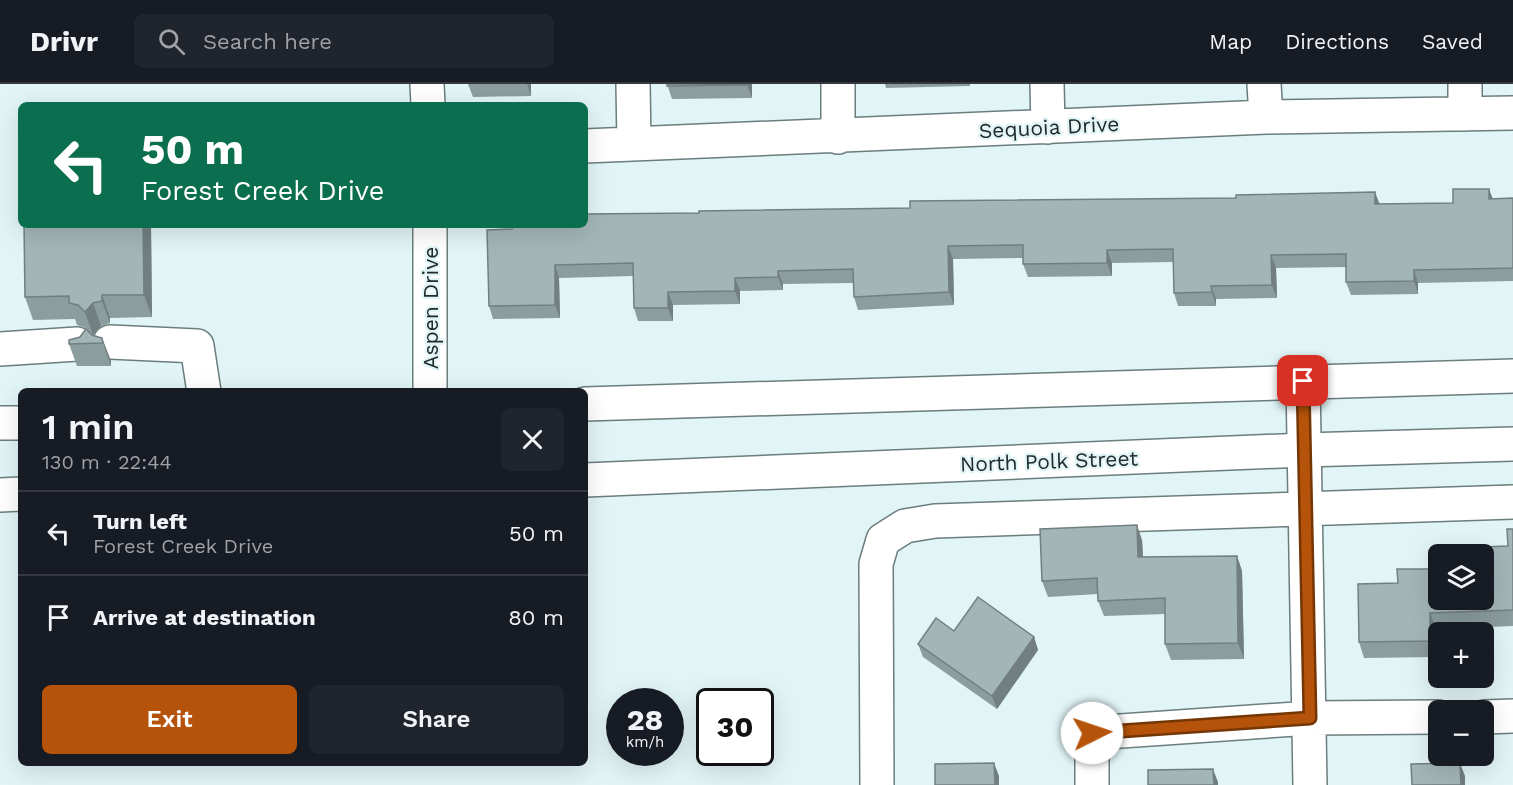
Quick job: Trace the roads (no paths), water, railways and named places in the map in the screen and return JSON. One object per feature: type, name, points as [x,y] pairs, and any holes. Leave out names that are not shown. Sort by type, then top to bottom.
[{"type":"street","points":[[427,84],[428,102]]},
{"type":"street","points":[[633,84],[634,144]]},
{"type":"street","points":[[838,84],[838,137]]},
{"type":"street","points":[[1047,84],[1048,127]]},
{"type":"street","points":[[1264,84],[1266,117]]},
{"type":"street","name":"Sequoia Drive","points":[[588,146],[1266,117],[1465,99],[1513,113]]},
{"type":"street","name":"Aspen Drive","points":[[430,228],[430,388]]},
{"type":"street","points":[[110,342],[198,346],[203,388]]},
{"type":"street","points":[[0,348],[77,344]]},
{"type":"street","points":[[588,404],[1513,376]]},
{"type":"street","points":[[1303,381],[1310,785]]},
{"type":"street","points":[[0,423],[18,423]]},
{"type":"street","name":"North Polk Street","points":[[588,480],[1304,450],[1513,444]]},
{"type":"street","points":[[0,495],[18,494]]},
{"type":"street","points":[[877,785],[876,564],[883,540],[892,532],[905,526],[935,521],[1513,502]]},
{"type":"street","points":[[1494,717],[1513,716]]},
{"type":"street","points":[[1092,785],[1092,733],[1310,718],[1428,717]]}]
